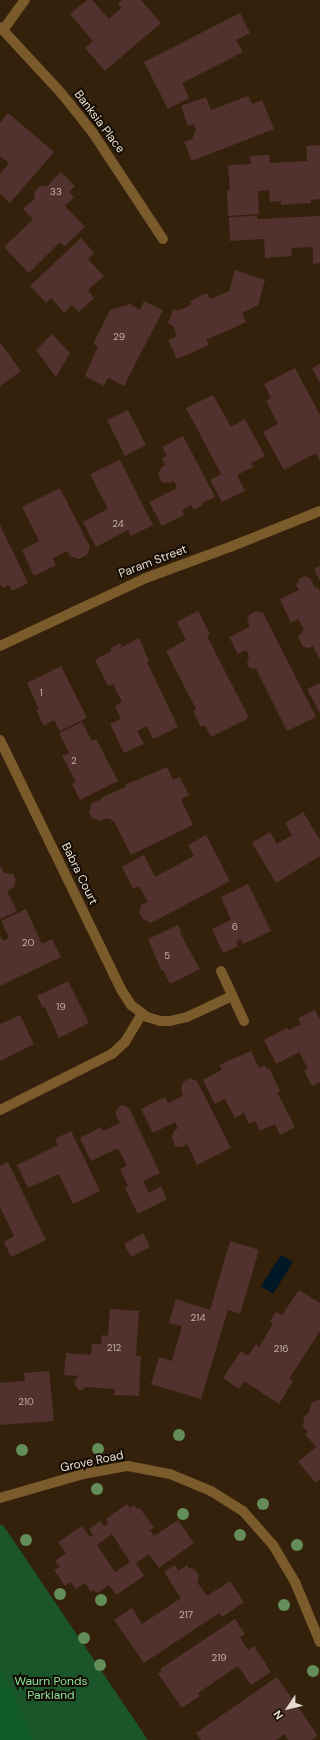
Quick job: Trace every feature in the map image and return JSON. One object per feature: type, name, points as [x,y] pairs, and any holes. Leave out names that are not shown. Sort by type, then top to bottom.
[{"type":"street","name":"Banksia Place","points":[[25,0],[1,29],[62,94],[93,133],[163,239]]},
{"type":"street","name":"Param Street","points":[[0,646],[146,578],[230,547],[320,511]]},
{"type":"street","name":"Babra Court","points":[[0,740],[122,991],[131,1005],[142,1014],[160,1021],[175,1021],[232,996]]},
{"type":"street","points":[[220,971],[244,1021]]},
{"type":"street","points":[[0,1110],[112,1054],[125,1042],[142,1014]]},
{"type":"street","name":"Grove Road","points":[[0,1498],[83,1474],[128,1466],[170,1474],[211,1491],[243,1511],[273,1545],[295,1582],[320,1642]]},
{"type":"green space","name":"Waurn Ponds Parkland","points":[[0,1525],[3,1525],[148,1740],[0,1740]]},
{"type":"green space","points":[[0,1670],[14,1694],[33,1740],[0,1740]]},
{"type":"water","points":[[281,1255],[293,1262],[273,1294],[261,1286]]},
{"type":"building","points":[[87,0],[92,0],[109,19],[121,8],[118,4],[122,0],[141,0],[161,23],[105,71],[85,48],[93,41],[70,14]]},
{"type":"building","points":[[240,13],[250,33],[236,40],[243,52],[182,83],[189,98],[168,109],[144,62]]},
{"type":"building","points":[[248,96],[252,104],[262,100],[274,129],[192,161],[184,142],[192,139],[196,129],[194,124],[188,126],[181,106],[206,97],[211,110]]},
{"type":"building","points":[[8,113],[54,152],[10,203],[0,194],[0,174],[9,163],[0,156],[0,123]]},
{"type":"building","points":[[320,145],[320,199],[311,200],[311,203],[281,205],[281,201],[270,202],[269,190],[258,191],[259,214],[228,216],[227,190],[230,190],[228,165],[251,164],[250,156],[269,155],[270,163],[307,161],[306,146]]},
{"type":"building","points":[[61,172],[75,186],[69,192],[74,197],[65,206],[85,227],[65,246],[60,242],[29,273],[4,247],[33,219],[23,209],[35,198],[34,192],[40,186],[47,186]]},
{"type":"building","points":[[257,216],[257,219],[320,216],[320,263],[313,264],[313,247],[291,248],[292,256],[265,258],[264,239],[230,241],[229,217]]},
{"type":"building","points":[[81,238],[94,253],[88,259],[104,276],[88,290],[94,298],[79,312],[72,305],[64,313],[51,298],[46,303],[30,286]]},
{"type":"building","points":[[235,270],[265,280],[258,305],[242,313],[246,322],[206,340],[209,345],[177,359],[168,340],[177,336],[173,326],[168,323],[173,309],[178,311],[192,304],[190,301],[207,293],[210,299],[229,291]]},
{"type":"building","points":[[144,301],[163,310],[124,386],[108,378],[104,386],[85,376],[98,346],[93,344],[110,310],[130,304],[140,310]]},
{"type":"building","points":[[52,334],[70,353],[56,377],[36,350]]},
{"type":"building","points":[[0,342],[21,371],[0,386]]},
{"type":"building","points":[[320,364],[320,383],[312,368]]},
{"type":"building","points":[[295,368],[320,415],[320,461],[316,453],[284,470],[263,432],[278,424],[266,401],[271,398],[264,384]]},
{"type":"building","points":[[213,395],[231,427],[245,419],[265,456],[251,463],[253,467],[237,475],[245,491],[222,502],[210,480],[221,474],[186,408]]},
{"type":"building","points":[[128,410],[146,445],[125,456],[107,420]]},
{"type":"building","points":[[183,436],[215,497],[202,503],[203,505],[194,510],[191,505],[182,510],[184,515],[162,526],[149,502],[177,488],[174,481],[169,483],[162,482],[158,474],[161,468],[165,465],[162,458],[167,456],[162,447]]},
{"type":"building","points":[[120,460],[153,525],[131,536],[128,530],[96,547],[83,522],[108,509],[90,474]]},
{"type":"building","points":[[60,488],[90,547],[87,555],[79,559],[70,556],[67,551],[53,558],[56,565],[34,576],[22,550],[39,541],[22,507]]},
{"type":"building","points":[[0,525],[28,583],[12,591],[9,585],[3,588],[0,584]]},
{"type":"building","points":[[320,566],[320,581],[314,569]]},
{"type":"building","points":[[305,576],[310,578],[315,588],[318,587],[320,592],[320,660],[313,646],[308,648],[303,647],[298,637],[304,630],[298,619],[291,623],[280,599],[299,590],[296,585],[299,579]]},
{"type":"building","points":[[198,611],[210,634],[207,636],[249,718],[211,737],[205,725],[201,727],[193,711],[196,709],[166,651],[186,640],[177,622]]},
{"type":"building","points":[[256,611],[263,613],[316,717],[287,731],[256,669],[250,668],[247,663],[249,656],[246,650],[238,654],[229,637],[250,627],[247,621],[250,614]]},
{"type":"building","points":[[139,638],[149,661],[147,662],[178,727],[153,739],[147,726],[137,731],[144,744],[124,753],[110,724],[121,719],[115,706],[122,702],[113,684],[108,686],[95,660],[111,651],[110,649],[120,643],[122,647]]},
{"type":"building","points":[[61,666],[87,718],[60,731],[54,720],[44,726],[36,710],[39,709],[27,683]]},
{"type":"building","points":[[320,683],[320,713],[307,689]]},
{"type":"building","points":[[82,722],[92,741],[96,739],[118,781],[80,800],[72,784],[76,782],[62,756],[69,753],[59,733]]},
{"type":"building","points":[[167,767],[173,780],[180,777],[189,795],[181,799],[193,825],[131,855],[114,821],[107,818],[101,821],[93,819],[89,812],[92,803],[126,787],[125,785]]},
{"type":"building","points":[[303,812],[320,840],[320,856],[276,883],[252,843],[270,832],[277,844],[292,835],[285,823]]},
{"type":"building","points":[[206,835],[230,881],[151,923],[143,919],[139,913],[141,905],[148,902],[139,886],[133,889],[122,867],[144,855],[155,877],[194,856],[188,845]]},
{"type":"building","points":[[0,865],[4,873],[13,874],[16,880],[13,888],[7,891],[17,911],[0,919]]},
{"type":"building","points":[[248,884],[271,931],[243,944],[241,939],[236,942],[238,946],[223,953],[212,929],[231,920],[221,897]]},
{"type":"building","points":[[26,909],[42,944],[52,939],[61,957],[0,986],[0,936],[3,941],[9,938],[1,921]]},
{"type":"building","points":[[178,925],[182,933],[180,933],[200,969],[170,984],[163,970],[161,970],[148,939]]},
{"type":"building","points":[[68,981],[89,1023],[59,1038],[45,1007],[43,1008],[37,996]]},
{"type":"building","points":[[315,1010],[320,1020],[320,1082],[312,1086],[304,1071],[308,1069],[299,1052],[276,1064],[264,1040],[287,1028],[289,1030],[301,1024],[298,1018]]},
{"type":"building","points":[[20,1015],[34,1044],[0,1061],[0,1024]]},
{"type":"building","points":[[251,1051],[259,1068],[264,1065],[267,1069],[269,1068],[280,1091],[277,1092],[295,1127],[280,1135],[275,1124],[260,1131],[255,1121],[249,1124],[244,1113],[235,1118],[225,1099],[215,1104],[203,1080],[222,1070],[219,1065]]},
{"type":"building","points":[[190,1078],[197,1081],[231,1148],[197,1165],[187,1144],[182,1147],[175,1146],[172,1138],[174,1131],[178,1128],[175,1122],[153,1133],[141,1109],[165,1097],[168,1103],[183,1096],[181,1089],[183,1082]]},
{"type":"building","points":[[122,1105],[129,1108],[160,1173],[143,1181],[149,1193],[161,1186],[167,1199],[138,1214],[125,1188],[128,1186],[120,1169],[127,1166],[118,1148],[91,1161],[80,1138],[101,1127],[103,1131],[120,1123],[115,1114],[118,1108]]},
{"type":"building","points":[[71,1131],[100,1191],[73,1204],[59,1174],[28,1188],[17,1165],[58,1145],[55,1139]]},
{"type":"building","points":[[8,1162],[46,1240],[11,1257],[4,1242],[14,1236],[0,1207],[0,1166]]},
{"type":"building","points":[[143,1233],[150,1247],[131,1257],[124,1244]]},
{"type":"building","points":[[230,1241],[259,1250],[240,1314],[228,1310],[201,1399],[151,1384],[159,1357],[172,1361],[182,1326],[169,1323],[176,1299],[210,1310]]},
{"type":"building","points":[[299,1290],[320,1303],[320,1331],[289,1379],[293,1381],[279,1404],[244,1381],[239,1389],[223,1378],[241,1351],[248,1356],[256,1344],[259,1347],[273,1324],[270,1322],[276,1312],[282,1315]]},
{"type":"building","points":[[110,1309],[139,1311],[136,1356],[141,1356],[139,1396],[114,1395],[115,1389],[85,1387],[83,1390],[79,1390],[75,1385],[75,1380],[79,1376],[64,1375],[66,1353],[91,1355],[92,1344],[101,1344],[102,1335],[108,1336]]},
{"type":"building","points":[[49,1371],[54,1421],[0,1425],[0,1383],[25,1381],[24,1373]]},
{"type":"building","points":[[320,1400],[320,1479],[316,1483],[298,1462],[316,1447],[305,1434],[308,1432],[303,1427],[304,1417],[309,1412],[311,1404]]},
{"type":"building","points":[[127,1504],[130,1508],[134,1505],[137,1509],[139,1507],[154,1528],[150,1530],[154,1536],[178,1520],[194,1543],[159,1568],[149,1554],[136,1563],[144,1576],[116,1595],[109,1585],[98,1593],[93,1590],[91,1592],[85,1583],[76,1589],[71,1582],[65,1586],[54,1570],[60,1567],[55,1561],[66,1553],[58,1542],[82,1526],[90,1537],[93,1535],[89,1529],[100,1521],[104,1526],[108,1523],[106,1519]],"holes":[[[112,1534],[130,1562],[115,1572],[97,1545]]]},
{"type":"building","points":[[175,1565],[178,1571],[187,1565],[189,1568],[194,1569],[199,1575],[197,1582],[207,1596],[230,1581],[244,1602],[222,1617],[219,1613],[144,1663],[114,1620],[132,1608],[142,1624],[181,1598],[164,1572]]},
{"type":"building","points":[[235,1619],[245,1634],[240,1637],[248,1650],[254,1646],[271,1672],[251,1685],[238,1666],[198,1693],[200,1696],[182,1708],[158,1674],[162,1671],[160,1669]]},
{"type":"building","points":[[277,1677],[318,1736],[312,1740],[288,1740],[285,1734],[276,1740],[201,1740],[196,1733]]}]
